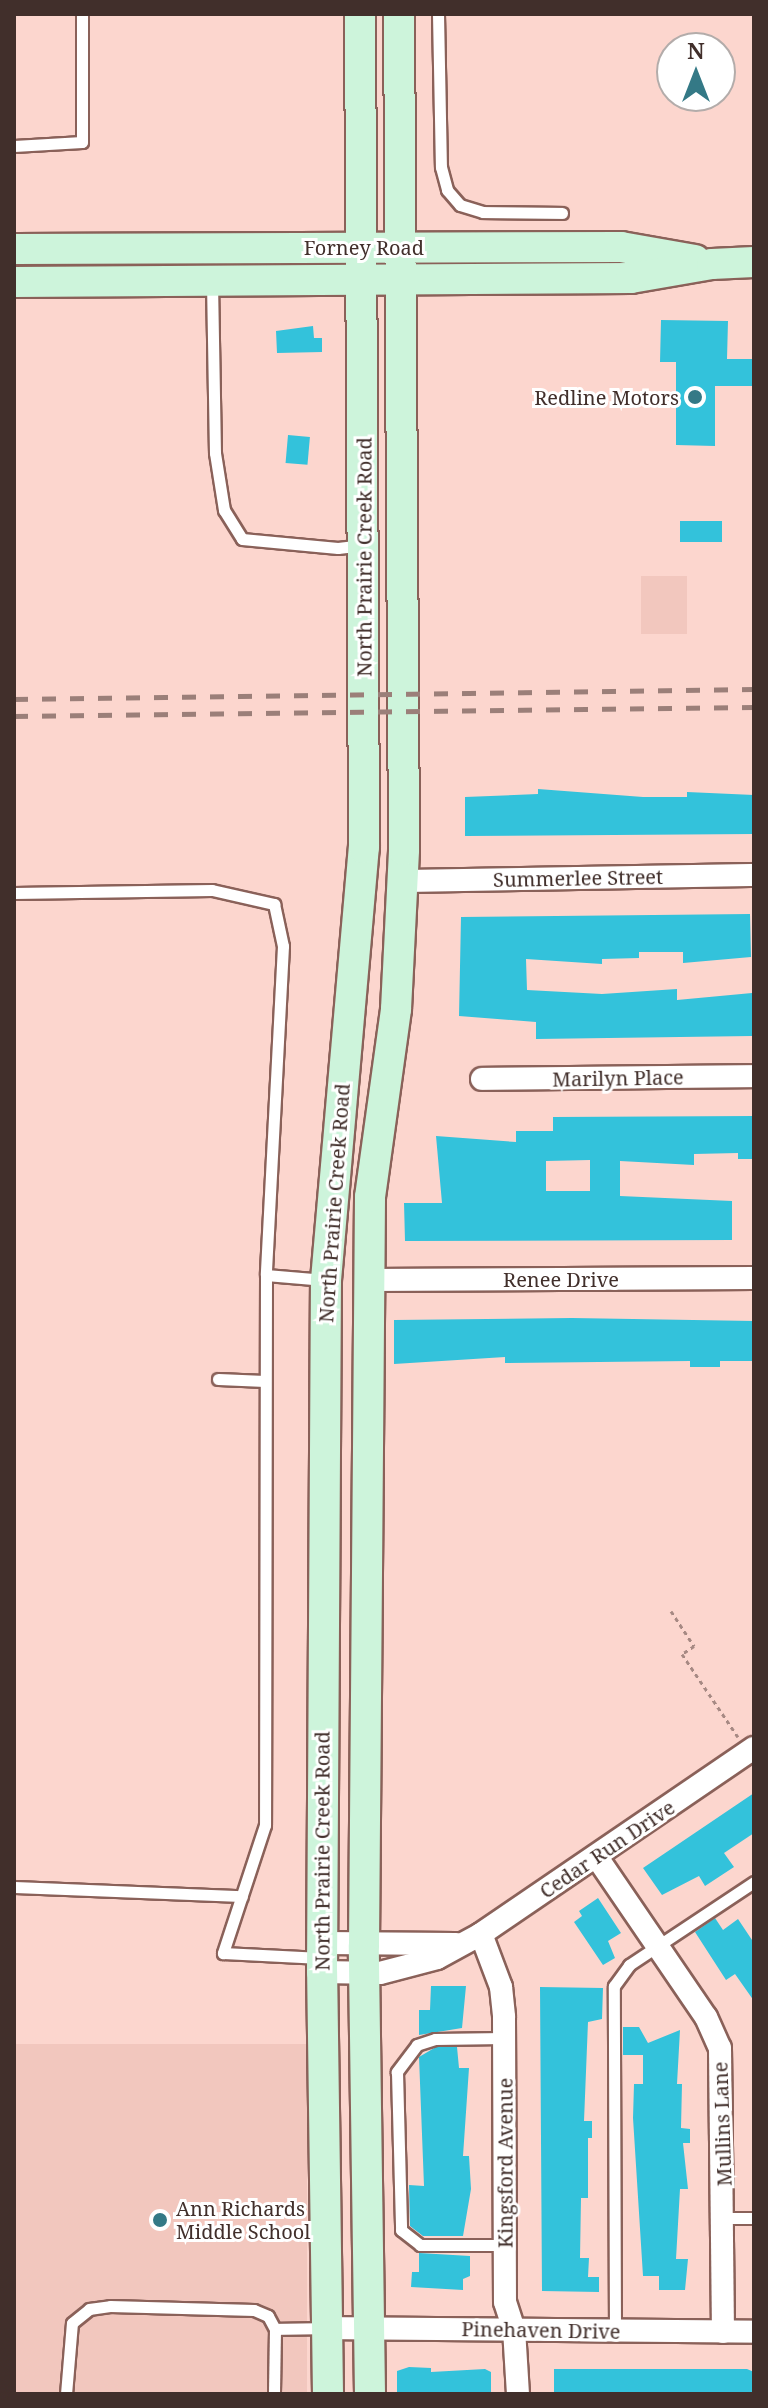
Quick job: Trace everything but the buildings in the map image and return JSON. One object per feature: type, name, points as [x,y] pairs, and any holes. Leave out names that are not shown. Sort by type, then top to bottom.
[{"type":"main road","name":"North Prairie Creek Road","points":[[328,2394],[322,1958],[326,1280],[364,848],[360,14]]},
{"type":"main road","name":"North Prairie Creek Road","points":[[370,2394],[365,1639],[370,1197],[396,1009],[403,881],[399,14]]},
{"type":"main road","name":"Forney Road","points":[[14,249],[363,247],[398,264],[631,278],[712,264],[754,262]]},
{"type":"main road","name":"Forney Road","points":[[14,282],[362,280],[398,264]]},
{"type":"main road","points":[[364,545],[401,544]]},
{"type":"main road","points":[[326,1280],[369,1280]]},
{"type":"main road","points":[[323,1639],[365,1639]]},
{"type":"street","name":"Summerlee Street","points":[[403,881],[754,875]]},
{"type":"street","name":"Marilyn Place","points":[[482,1079],[754,1076]]},
{"type":"street","name":"Renee Drive","points":[[369,1280],[754,1278]]},
{"type":"street","name":"Cedar Run Drive","points":[[322,1958],[437,1958],[456,1944],[481,1934],[754,1748]]},
{"type":"street","name":"Mullins Lane","points":[[596,1856],[706,2017],[720,2048],[723,2332]]},
{"type":"street","name":"Kingsford Avenue","points":[[481,1934],[501,1987],[505,2302],[514,2329],[518,2394]]},
{"type":"street","name":"Pinehaven Drive","points":[[328,2328],[754,2332]]},
{"type":"lane","points":[[14,146],[82,142],[82,14]]},
{"type":"lane","points":[[438,14],[441,167],[447,190],[460,205],[483,212],[562,213]]},
{"type":"lane","points":[[212,281],[215,453],[224,510],[242,539],[338,548],[364,545]]},
{"type":"lane","points":[[14,893],[212,890],[274,904],[283,946],[266,1275],[265,1825],[223,1953],[322,1958]]},
{"type":"lane","points":[[266,1275],[326,1280]]},
{"type":"lane","points":[[218,1379],[265,1381]]},
{"type":"lane","points":[[615,2331],[614,1986],[629,1965],[753,1886]]},
{"type":"lane","points":[[14,1887],[242,1896]]},
{"type":"lane","points":[[504,2038],[435,2039],[417,2045],[403,2057],[397,2088],[401,2230],[420,2245],[505,2245]]},
{"type":"lane","points":[[724,2218],[754,2218]]},
{"type":"lane","points":[[66,2394],[69,2331],[89,2309],[254,2310],[268,2316],[275,2329],[274,2394]]},
{"type":"lane","points":[[275,2329],[328,2328]]},
{"type":"path","points":[[671,1611],[694,1646],[682,1654],[730,1724]]},
{"type":"shaded area","points":[[641,576],[687,576],[687,634],[641,634]]},
{"type":"shaded area","name":"Ann Richards Middle School","points":[[14,2044],[307,2044],[307,2394],[14,2394]]},
{"type":"railway","points":[[14,699],[754,689]]},
{"type":"railway","points":[[14,716],[754,707]]},
{"type":"place","name":"Redline Motors","points":[[695,397]]},
{"type":"place","name":"Ann Richards Middle School","points":[[160,2220]]}]
